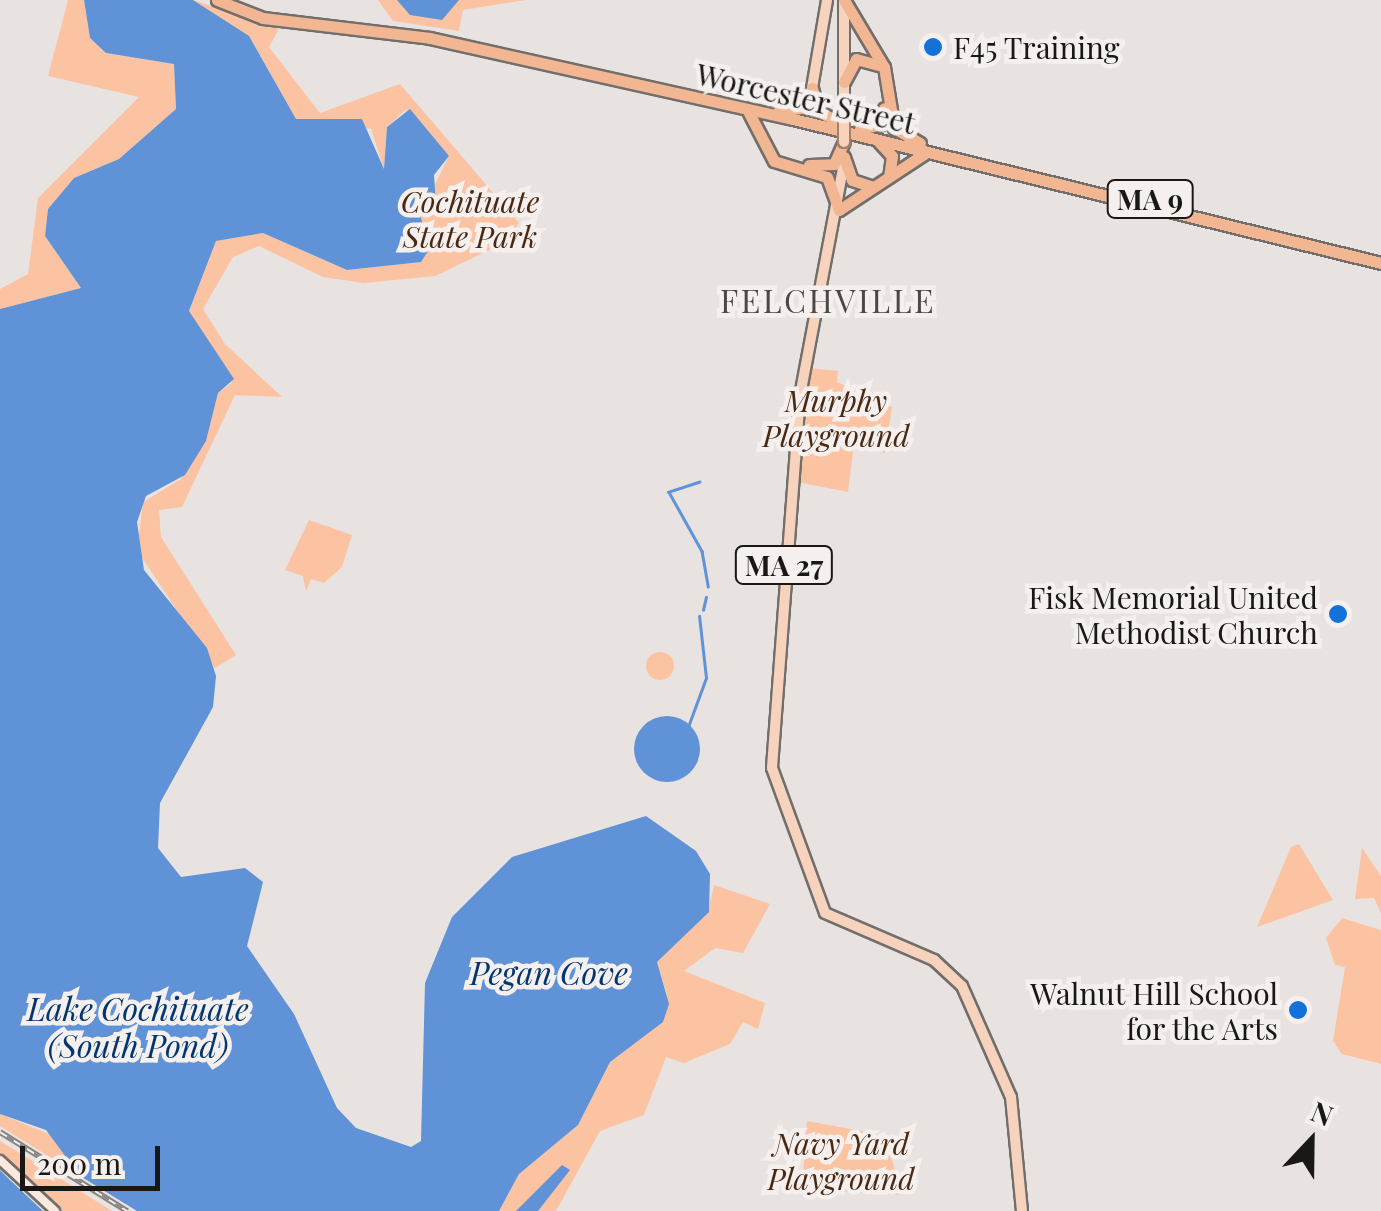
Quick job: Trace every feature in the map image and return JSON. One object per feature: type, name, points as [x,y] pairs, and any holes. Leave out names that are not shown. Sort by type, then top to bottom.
[{"type":"highway","name":"Worcester Street","points":[[217,0],[263,18],[438,40],[808,122],[1381,260]]},
{"type":"highway","name":"Worcester Street","points":[[230,0],[455,37],[842,124],[1381,260]]},
{"type":"highway","points":[[844,0],[884,68],[894,128],[920,144]]},
{"type":"highway","points":[[844,82],[856,59],[879,67],[884,118],[860,129]]},
{"type":"highway","points":[[779,110],[800,108],[812,88]]},
{"type":"highway","points":[[812,88],[818,111],[842,124]]},
{"type":"highway","points":[[731,105],[759,121],[777,164],[829,180],[839,210],[889,179],[910,156],[937,154]]},
{"type":"highway","points":[[808,122],[774,132],[783,162],[831,165],[844,142]]},
{"type":"highway","points":[[871,138],[892,156],[889,179]]},
{"type":"highway","points":[[844,157],[852,180],[876,186]]},
{"type":"main road","points":[[812,88],[827,0]]},
{"type":"main road","name":"MA 27","points":[[844,0],[844,157],[839,210],[801,386],[772,768],[825,912],[934,960],[962,986],[1012,1104],[1022,1211]]},
{"type":"main road","points":[[821,31],[844,34]]},
{"type":"main road","points":[[0,1160],[55,1211]]},
{"type":"green space","points":[[68,0],[84,0],[90,38],[106,53],[174,64],[176,109],[119,159],[74,178],[48,209],[45,236],[81,288],[0,309],[0,289],[28,274],[38,198],[139,97],[48,76]]},
{"type":"green space","name":"Cochituate State Park","points":[[193,0],[279,29],[269,47],[320,113],[400,84],[519,223],[504,243],[435,276],[364,283],[323,277],[259,246],[233,257],[203,309],[225,344],[282,397],[235,395],[182,507],[159,510],[161,537],[236,655],[215,668],[137,550],[143,502],[181,479],[206,441],[218,393],[232,383],[189,311],[216,241],[263,233],[347,270],[421,262],[420,215],[449,156],[405,110],[387,127],[384,169],[371,129],[296,119],[252,41]]},
{"type":"green space","points":[[378,0],[526,0],[463,10],[459,31],[393,21]]},
{"type":"green space","name":"Murphy Playground","points":[[809,368],[838,371],[837,382],[892,407],[885,453],[854,445],[848,492],[797,482]]},
{"type":"green space","points":[[309,520],[352,535],[342,567],[324,583],[311,579],[306,591],[303,576],[285,570]]},
{"type":"green space","points":[[660,652],[670,656],[674,666],[670,676],[660,680],[650,676],[646,666],[650,656]]},
{"type":"green space","points":[[1299,844],[1333,900],[1257,927],[1291,847]]},
{"type":"green space","points":[[1362,848],[1381,876],[1381,913],[1374,898],[1355,899]]},
{"type":"green space","points":[[714,885],[770,904],[743,953],[715,948],[684,971],[765,1003],[758,1029],[743,1022],[730,1044],[684,1063],[666,1057],[644,1115],[600,1131],[556,1211],[499,1211],[519,1174],[578,1125],[610,1062],[667,995],[657,962],[708,912]]},
{"type":"green space","points":[[1342,918],[1381,930],[1381,1064],[1342,1054],[1333,1041],[1345,967],[1335,965],[1326,938]]},
{"type":"green space","points":[[0,1114],[56,1137],[80,1176],[0,1126]]},
{"type":"green space","name":"Navy Yard Playground","points":[[807,1121],[884,1135],[903,1195],[802,1189]]},
{"type":"green space","points":[[0,1141],[112,1211],[62,1211],[0,1155]]},
{"type":"water","name":"Lake Cochituate (South Pond)","points":[[84,0],[193,0],[249,36],[296,119],[362,119],[384,169],[387,127],[410,109],[449,156],[434,175],[436,205],[420,215],[430,248],[421,262],[347,270],[263,233],[216,241],[189,311],[234,379],[218,393],[206,441],[185,475],[146,496],[137,522],[144,570],[207,648],[216,676],[213,707],[160,803],[158,848],[181,877],[245,868],[263,882],[247,946],[294,1014],[337,1108],[356,1128],[411,1147],[421,1141],[425,983],[452,917],[512,857],[646,816],[696,851],[710,874],[709,912],[657,962],[669,1004],[663,1022],[610,1062],[578,1125],[519,1174],[499,1211],[137,1211],[80,1176],[46,1130],[0,1114],[0,309],[81,288],[45,236],[48,209],[74,178],[119,159],[176,109],[174,64],[106,53],[90,38]]},
{"type":"water","points":[[397,0],[459,0],[442,20],[410,15]]},
{"type":"water","points":[[667,716],[690,726],[700,749],[690,772],[667,782],[644,772],[634,749],[644,726]]},
{"type":"water","points":[[562,1165],[570,1170],[538,1211],[516,1211]]},
{"type":"water","points":[[0,1170],[10,1180],[43,1211],[0,1211]]},
{"type":"waterway","points":[[700,482],[669,492],[702,551],[708,586]]},
{"type":"waterway","points":[[703,610],[706,597]]},
{"type":"waterway","points":[[688,727],[706,678],[699,616]]},
{"type":"railway","points":[[0,1132],[127,1211]]},
{"type":"place","name":"F45 Training","points":[[933,47]]},
{"type":"place","name":"Fisk Memorial United Methodist Church","points":[[1338,614]]},
{"type":"place","name":"Walnut Hill School for the Arts","points":[[1298,1010]]},
{"type":"district","name":"FELCHVILLE","points":[[828,300]]},
{"type":"water label","name":"Pegan Cove","points":[[549,972]]}]
